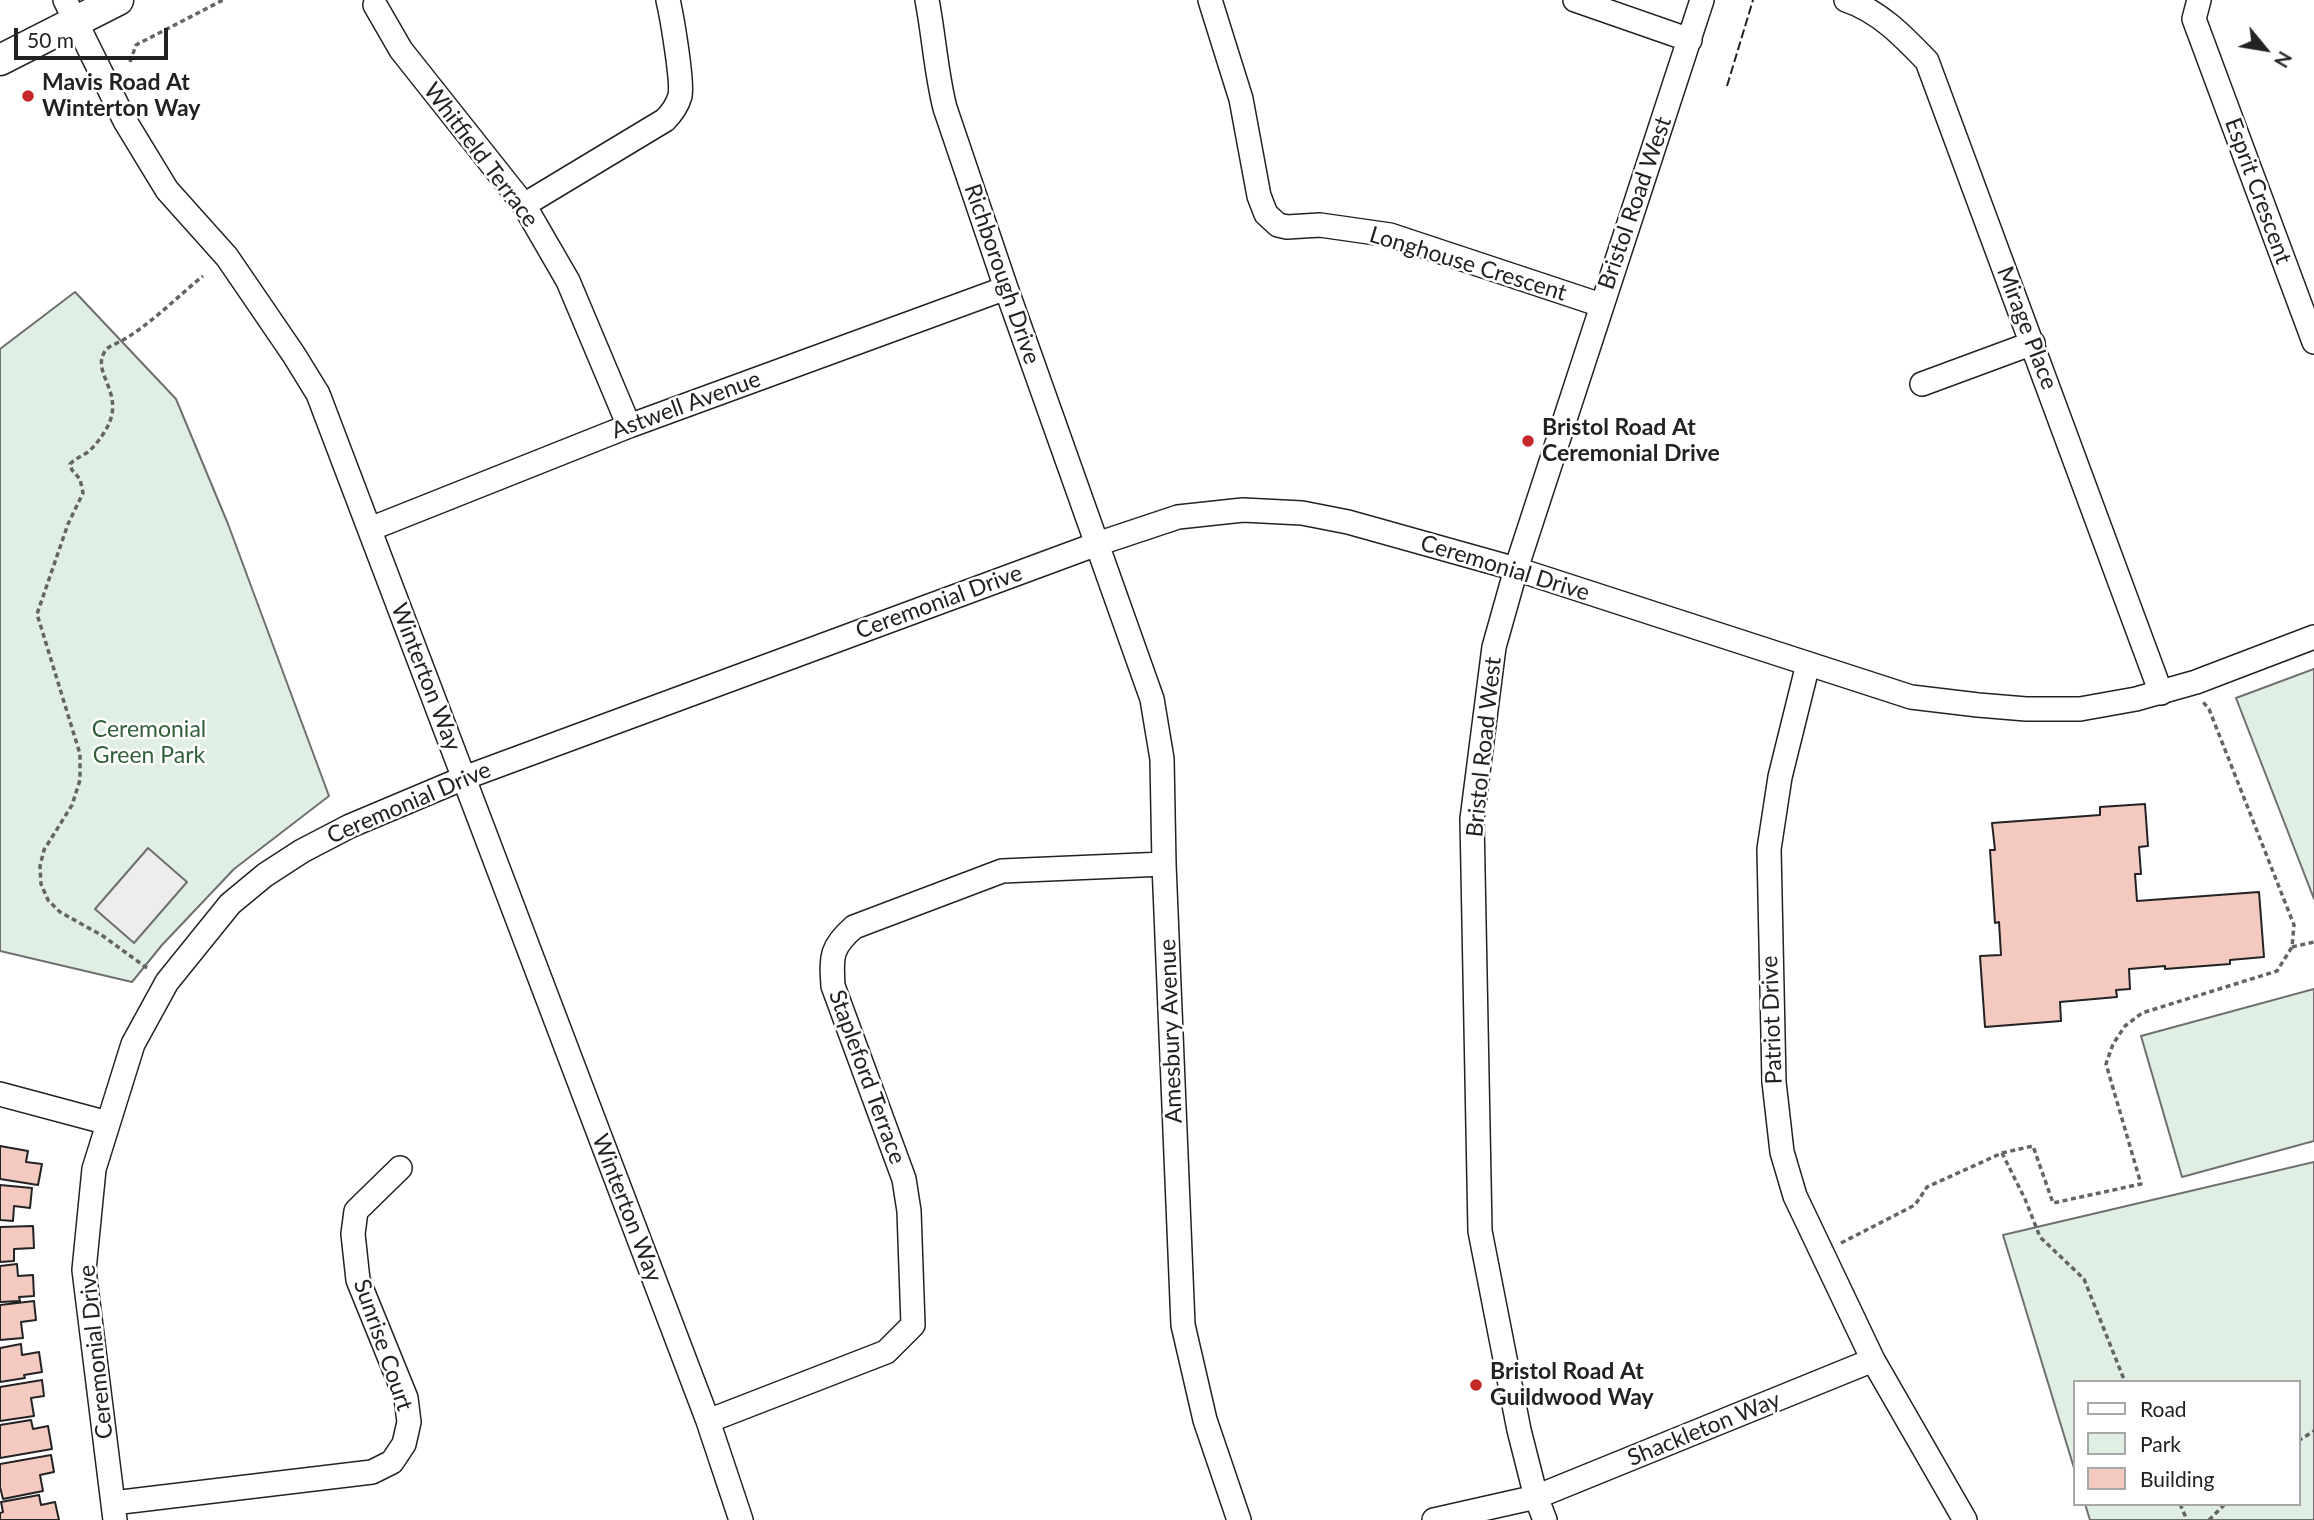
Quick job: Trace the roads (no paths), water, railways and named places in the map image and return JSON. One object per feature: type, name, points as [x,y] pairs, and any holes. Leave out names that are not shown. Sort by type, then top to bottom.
[{"type":"main road","points":[[0,60],[70,11],[118,0]]},
{"type":"street","points":[[524,205],[665,120],[674,111],[681,94],[668,0]]},
{"type":"street","name":"Richborough Drive","points":[[927,0],[935,41],[938,83],[945,108],[1097,544]]},
{"type":"street","name":"Longhouse Crescent","points":[[1210,0],[1241,99],[1259,195],[1266,214],[1278,225],[1320,225],[1390,235],[1601,305]]},
{"type":"street","points":[[1575,0],[1690,40]]},
{"type":"street","name":"Bristol Road West","points":[[1545,1520],[1536,1497],[1519,1430],[1480,1231],[1472,819],[1494,647],[1516,569],[1702,0]]},
{"type":"street","name":"Mirage Place","points":[[1846,0],[1856,3],[1893,26],[1927,61],[2161,693]]},
{"type":"street","name":"Esprit Crescent","points":[[2199,0],[2194,19],[2314,342]]},
{"type":"street","name":"Whitfield Terrace","points":[[375,5],[401,50],[524,205],[568,281],[629,426]]},
{"type":"street","name":"Winterton Way","points":[[70,11],[125,121],[167,190],[227,257],[318,394],[708,1421],[741,1520]]},
{"type":"street","name":"Astwell Avenue","points":[[370,529],[629,426],[1006,288]]},
{"type":"street","points":[[1922,384],[2033,343]]},
{"type":"street","name":"Ceremonial Drive","points":[[114,1512],[84,1270],[94,1169],[133,1044],[167,982],[230,904],[265,875],[302,851],[350,826],[464,778],[1097,544],[1178,517],[1243,510],[1303,513],[1348,522],[1516,569],[1911,697],[1978,705],[2026,709],[2080,709],[2161,693],[2314,637]]},
{"type":"street","name":"Amesbury Avenue","points":[[1097,544],[1152,699],[1162,759],[1183,1325],[1205,1420],[1239,1520]]},
{"type":"street","name":"Patriot Drive","points":[[1808,664],[1780,777],[1769,849],[1773,1082],[1782,1152],[1795,1196],[1872,1360],[1965,1520]]},
{"type":"street","name":"Stapleford Terrace","points":[[708,1421],[886,1352],[913,1325],[909,1211],[904,1179],[833,986],[832,963],[837,942],[854,926],[1002,872],[1164,864]]},
{"type":"street","points":[[0,1094],[107,1123]]},
{"type":"street","name":"Sunrise Court","points":[[114,1512],[372,1472],[393,1462],[404,1444],[409,1422],[406,1398],[358,1280],[353,1234],[356,1211],[400,1168]]},
{"type":"street","name":"Shackleton Way","points":[[1434,1520],[1536,1497],[1872,1360]]},
{"type":"place","name":"Mavis Road At Winterton Way","points":[[28,96]]},
{"type":"place","name":"Bristol Road At Ceremonial Drive","points":[[1528,441]]},
{"type":"place","name":"Bristol Road At Guildwood Way","points":[[1476,1385]]},
{"type":"park label","name":"Ceremonial Green Park","points":[[149,743]]}]
